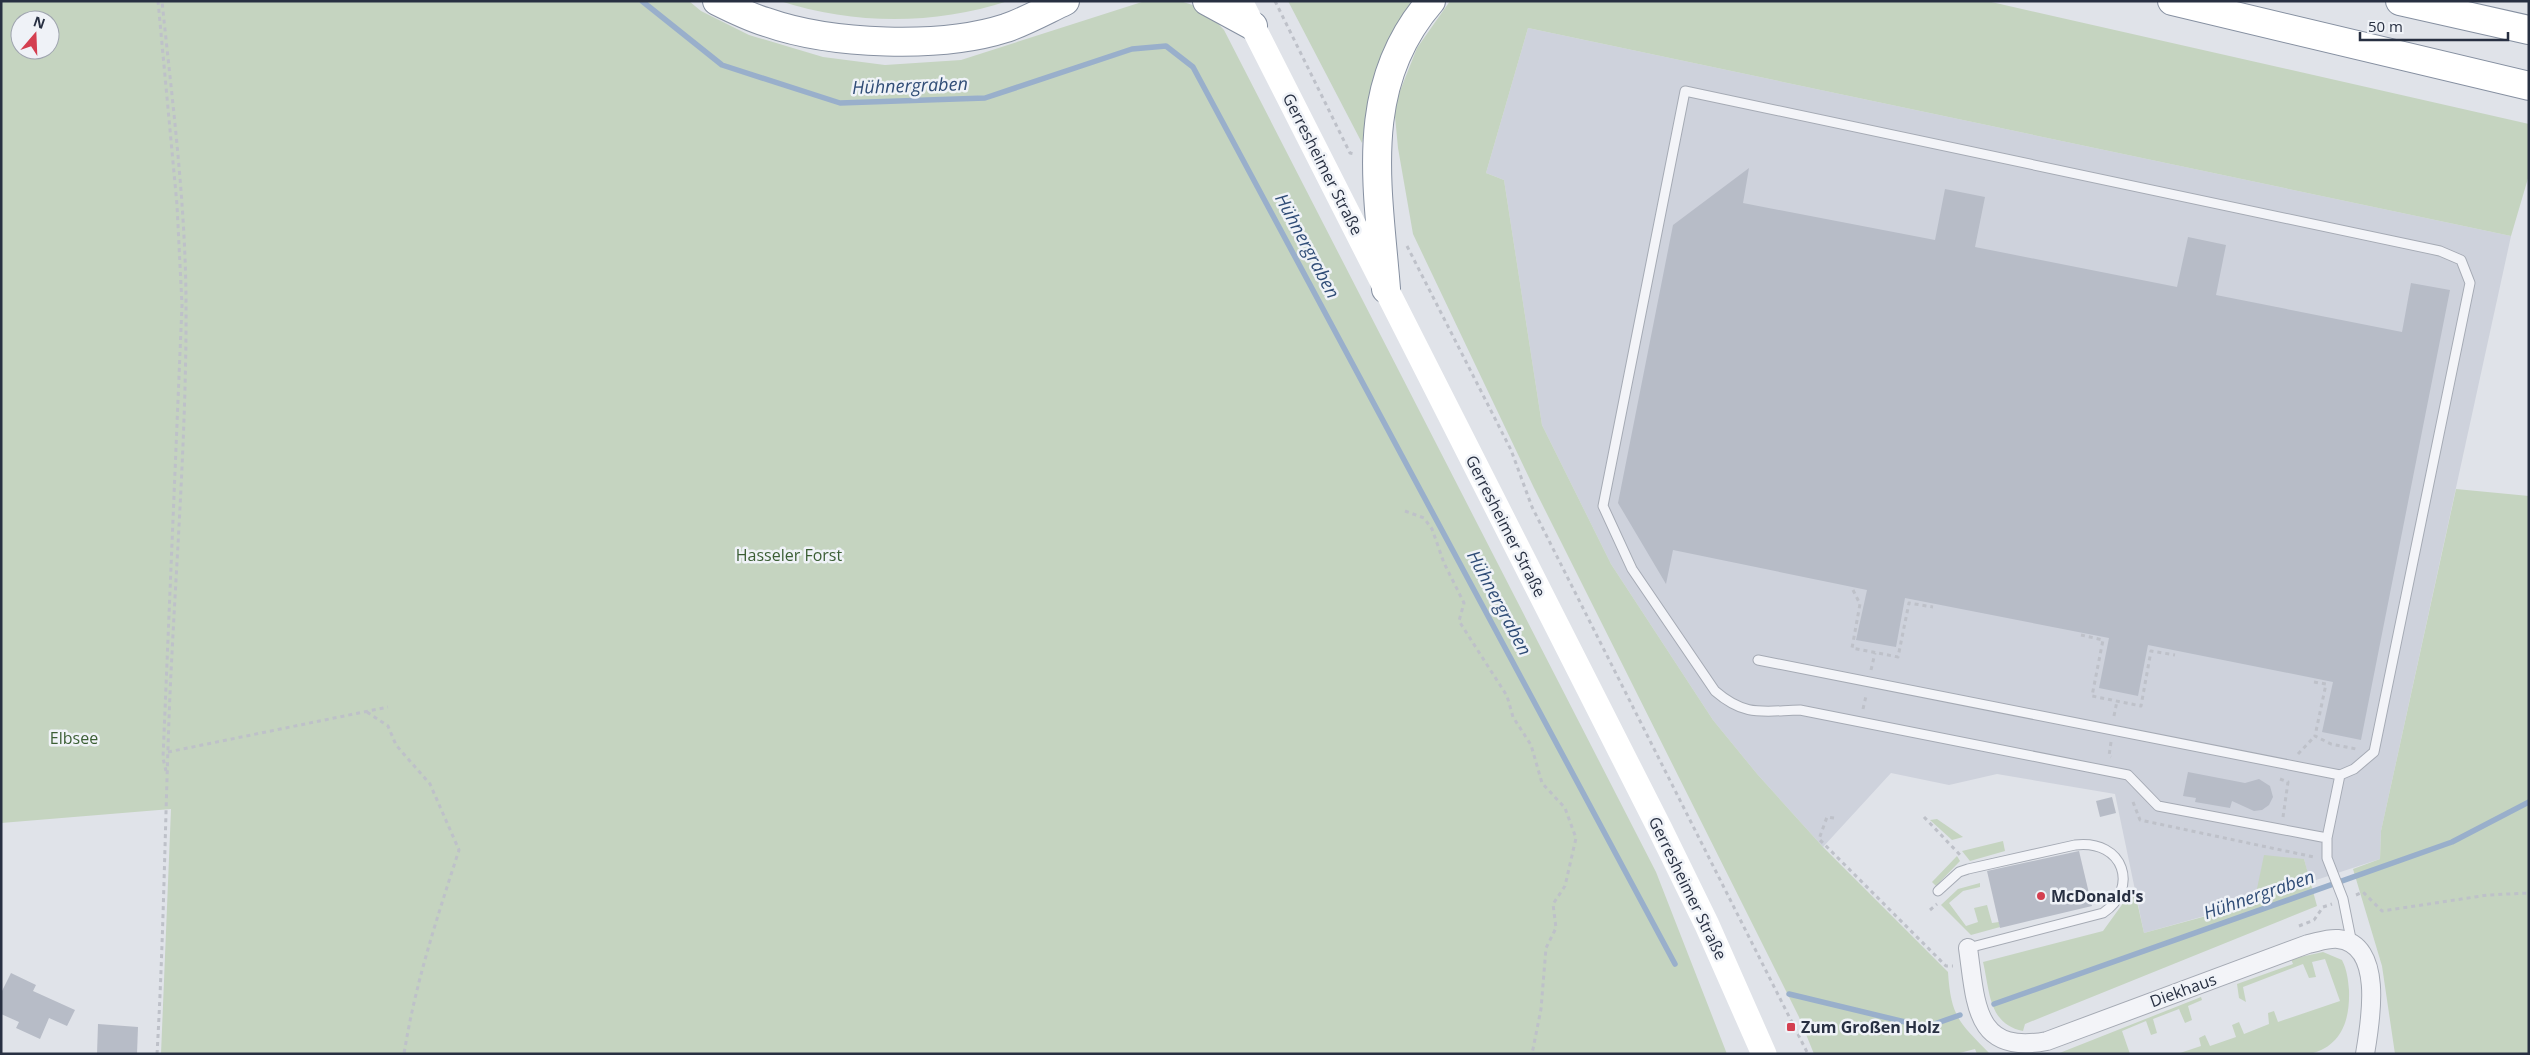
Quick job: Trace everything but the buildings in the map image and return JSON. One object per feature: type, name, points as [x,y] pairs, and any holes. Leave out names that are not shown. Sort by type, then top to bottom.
[{"type":"highway","points":[[726,4],[767,23],[806,32],[854,39],[910,41],[953,38],[1006,28],[1065,1]]},
{"type":"highway","points":[[1207,1],[1253,26]]},
{"type":"highway","points":[[1386,289],[1375,159],[1378,122],[1383,95],[1392,66],[1408,33],[1431,1]]},
{"type":"highway","points":[[2172,1],[2529,86]]},
{"type":"highway","points":[[2400,1],[2529,30]]},
{"type":"main road","name":"Gerresheimer Straße","points":[[1240,1],[1660,830],[1707,925],[1764,1054]]},
{"type":"street","name":"Diekhaus","points":[[1968,948],[1976,1007],[1987,1028],[1995,1038],[2013,1045],[2028,1046],[2048,1041],[2308,944],[2339,939],[2352,944]]},
{"type":"street","points":[[2352,944],[2362,954],[2372,990],[2371,1014],[2365,1054]]},
{"type":"lane","points":[[1758,660],[2340,775],[2354,769],[2374,752],[2470,283],[2461,260],[2440,251],[1685,91],[1603,506],[1632,569],[1715,691],[1731,704],[1753,711],[1800,710],[2128,775],[2158,806],[2328,838]]},
{"type":"lane","points":[[2340,775],[2328,838],[2327,858],[2343,899],[2352,944]]},
{"type":"lane","points":[[1938,891],[1960,872],[1968,869],[2090,843],[2110,850],[2118,858],[2122,867],[2122,880],[2116,900],[2103,913],[1968,948]]},
{"type":"path","points":[[158,1],[177,205],[182,305],[163,758],[167,779]]},
{"type":"path","points":[[158,1054],[162,988],[167,779],[179,520],[186,295],[176,143],[162,1]]},
{"type":"path","points":[[1484,395],[1511,450],[1532,507],[1808,1054]]},
{"type":"path","points":[[1404,511],[1424,518],[1432,529],[1444,563],[1464,603],[1459,621],[1507,696],[1513,716],[1531,745],[1542,783],[1565,808],[1576,838],[1565,886],[1553,904],[1556,928],[1546,948],[1541,1009],[1532,1054]]},
{"type":"path","points":[[1853,590],[1860,604],[1852,648],[1898,657],[1909,603],[1933,607]]},
{"type":"path","points":[[2081,636],[2103,640],[2092,696],[2141,706],[2151,651],[2175,655]]},
{"type":"path","points":[[2277,849],[2288,782],[2274,777],[2315,736],[2326,684],[2314,682]]},
{"type":"path","points":[[168,752],[388,707]]},
{"type":"path","points":[[367,712],[388,726],[396,745],[430,784],[459,850],[425,957],[411,1011],[404,1054]]},
{"type":"path","points":[[2315,736],[2331,744],[2357,749]]},
{"type":"path","points":[[1834,818],[1827,817],[1819,839],[1946,966],[1956,966]]},
{"type":"path","points":[[1924,818],[1960,852],[1968,869]]},
{"type":"path","points":[[2292,928],[2314,920],[2323,907],[2363,892],[2382,911],[2488,896],[2529,893]]},
{"type":"shaded area","points":[[1528,28],[2511,236],[2381,831],[2380,859],[2310,882],[2304,859],[2254,902],[2144,933],[2115,794],[1997,774],[1949,785],[1891,773],[1823,847],[1758,775],[1713,720],[1611,564],[1542,425],[1504,180],[1486,173]]},
{"type":"green space","name":"Hasseler Forst","points":[[1,1],[689,1],[701,11],[749,35],[823,57],[885,65],[961,60],[1145,1],[1180,1],[1196,6],[1211,16],[1224,30],[1656,872],[1727,1054],[161,1054],[171,809],[1,823]]},
{"type":"green space","points":[[780,1],[1008,1],[952,14],[894,19],[837,14],[808,9]]},
{"type":"green space","points":[[1288,1],[1417,1],[1381,60],[1362,143]]},
{"type":"green space","points":[[1450,1],[1987,1],[2529,124],[2529,175],[2511,236],[1528,28],[1486,173],[1504,180],[1542,425],[1611,564],[1713,720],[1758,775],[1823,847],[1948,972],[1952,1000],[1959,1019],[1971,1035],[1990,1054],[1977,1054],[1975,1049],[1956,1054],[1814,1054],[1799,1017],[1534,488],[1413,234],[1398,148],[1394,106],[1417,48]]},
{"type":"green space","points":[[2456,489],[2529,496],[2529,1054],[2395,1054],[2382,966],[2353,869],[2380,859],[2381,831]]},
{"type":"green space","points":[[1937,819],[1963,837],[1952,840],[1930,820]]},
{"type":"green space","points":[[2003,841],[2005,851],[1970,861],[1962,851]]},
{"type":"green space","points":[[2264,855],[2304,859],[2317,906],[2025,1024],[2023,1031],[2012,1027],[1997,1014],[1992,1005],[1983,962],[2103,931],[2134,888],[2144,933],[2254,903]]},
{"type":"green space","points":[[1957,856],[1960,861],[1936,886],[1932,882]]},
{"type":"green space","points":[[1980,883],[1980,887],[1963,891],[1949,903],[1966,926],[1978,922],[1974,908],[1987,905],[1992,923],[1999,922],[2000,927],[1971,935],[1941,905],[1958,889]]},
{"type":"green space","points":[[2323,952],[2342,960],[2349,990],[2346,1021],[2337,1038],[2330,1045],[2310,1054],[2177,1054],[2201,1046],[2199,1038],[2205,1035],[2210,1046],[2236,1037],[2232,1025],[2239,1022],[2244,1034],[2269,1024],[2268,1013],[2274,1011],[2278,1022],[2340,1001],[2325,959],[2312,962],[2316,977],[2309,978],[2303,964],[2243,987],[2246,1002],[2239,998],[2237,984],[2293,964],[2291,959]]},
{"type":"green space","points":[[2201,997],[2202,1000],[2188,1006],[2192,1020],[2185,1023],[2179,1009],[2153,1019],[2157,1033],[2151,1035],[2146,1021],[2122,1031],[2130,1054],[2057,1054]]},
{"type":"waterway","name":"Hühnergraben","points":[[642,1],[722,65],[840,103],[985,98],[1132,49],[1166,46],[1193,67],[1675,964]]},
{"type":"waterway","name":"Hühnergraben","points":[[1994,1004],[2452,842],[2529,802]]},
{"type":"waterway","name":"Hühnergraben","points":[[1789,994],[1926,1027],[1960,1015]]},
{"type":"place","name":"McDonald's","points":[[2041,896]]},
{"type":"place","name":"Zum Großen Holz","points":[[1791,1027]]},
{"type":"park label","name":"Elbsee","points":[[74,738]]}]
